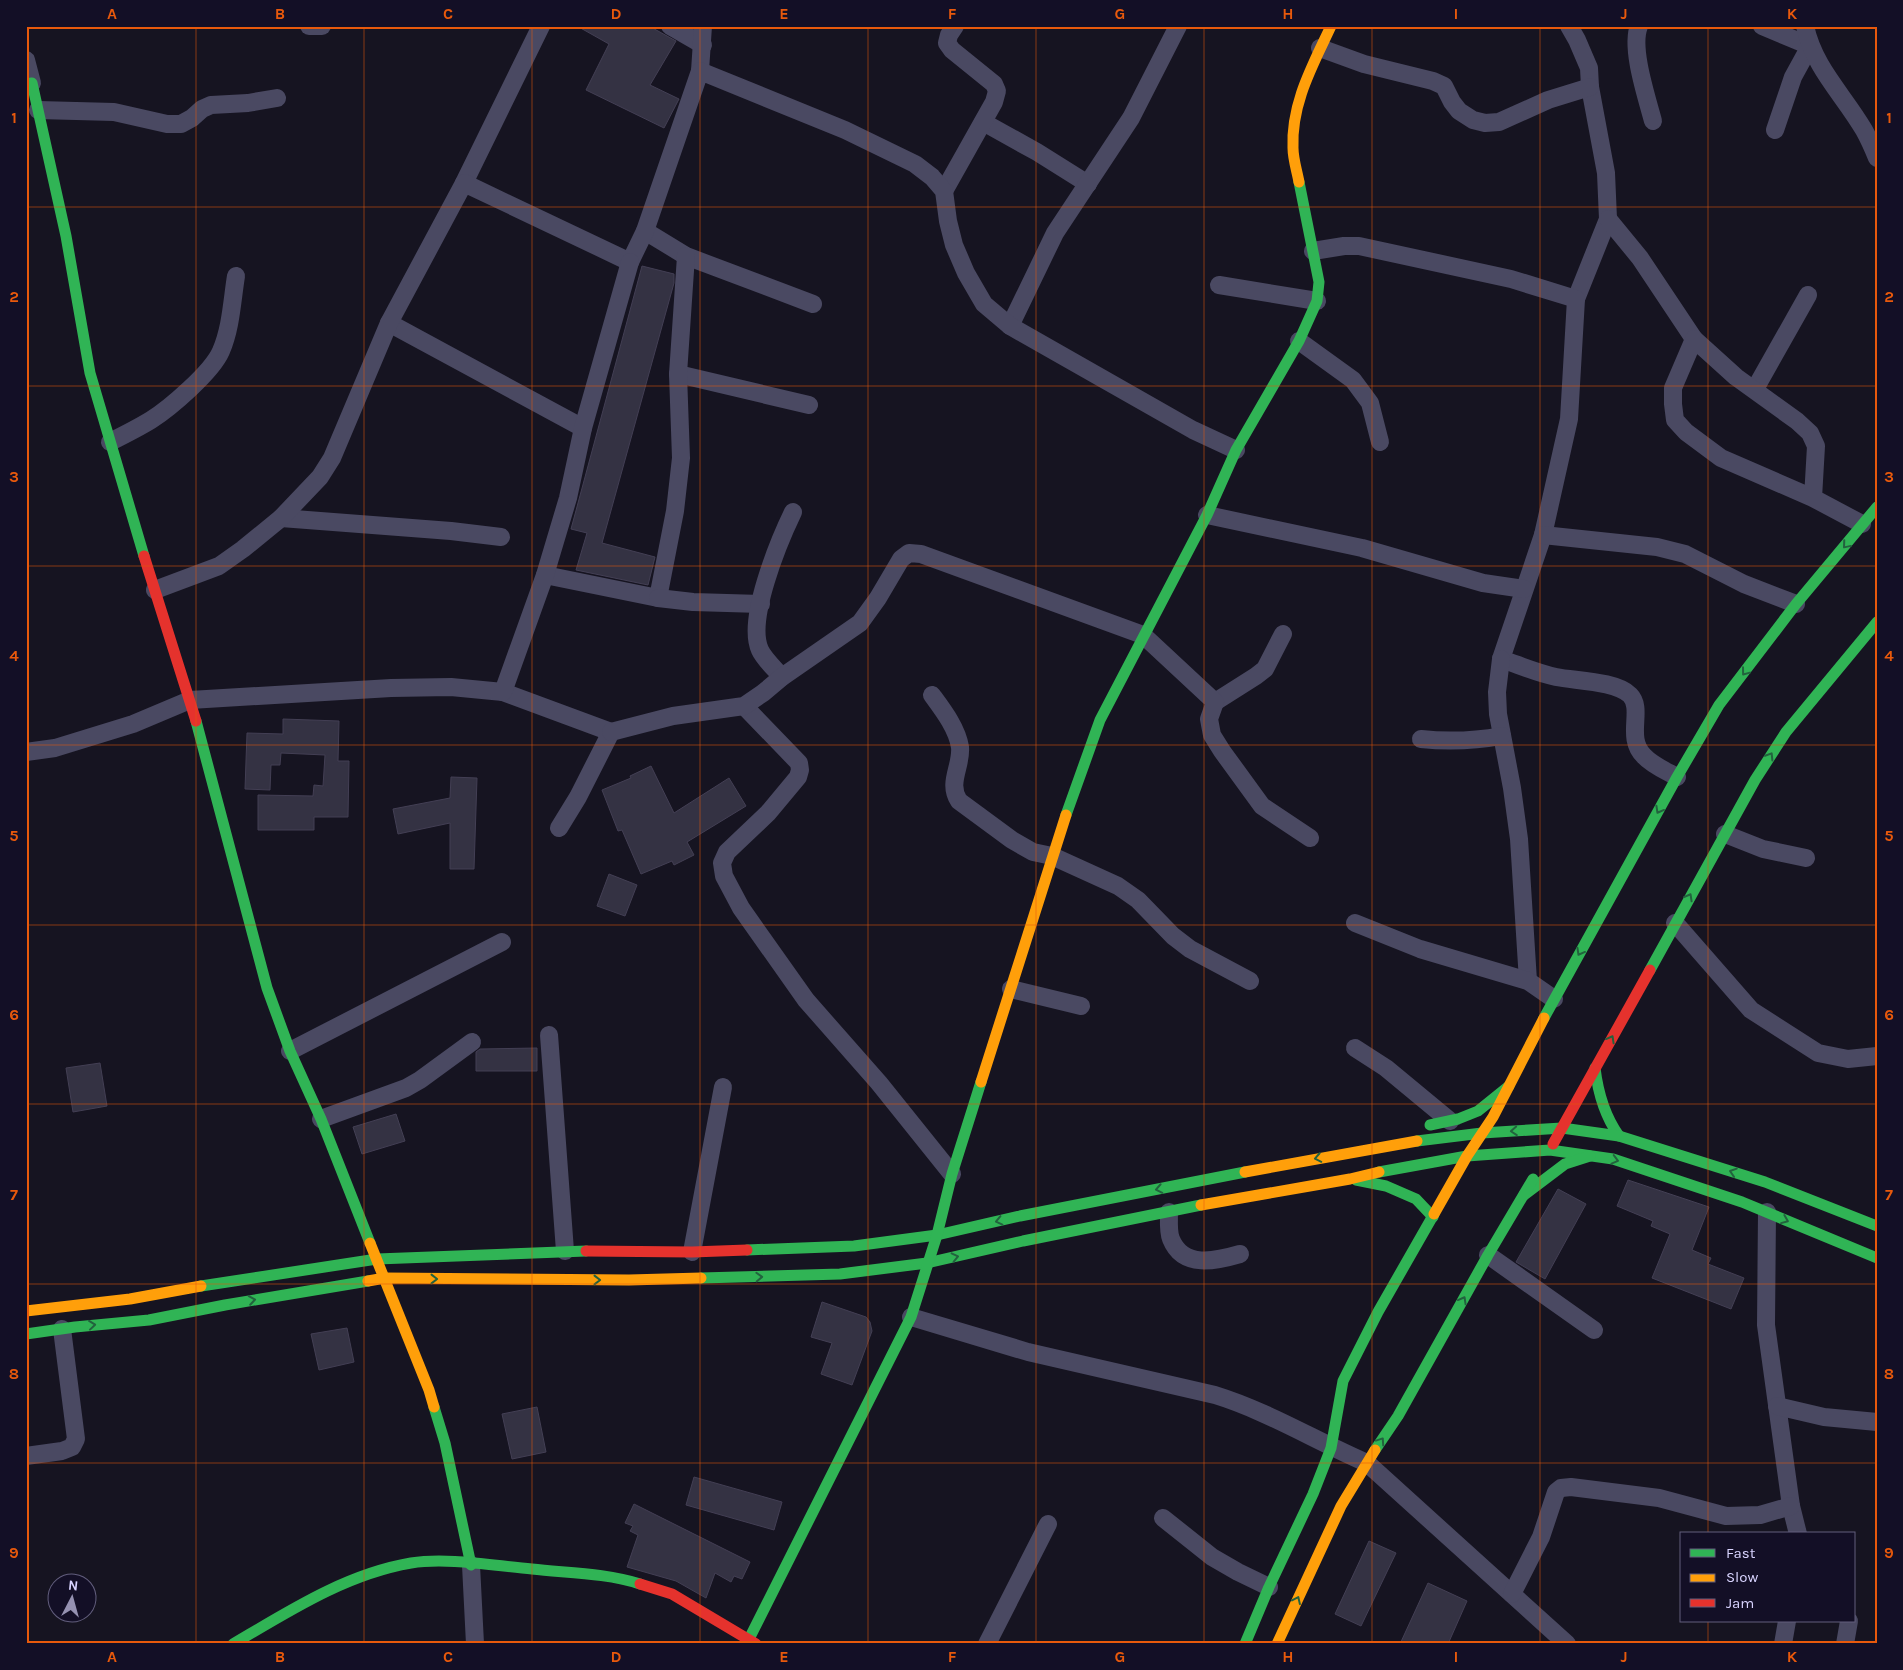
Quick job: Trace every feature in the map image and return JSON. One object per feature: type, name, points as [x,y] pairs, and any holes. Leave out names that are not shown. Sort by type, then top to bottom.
[{"type":"main road","points":[[233,1644],[321,1593],[364,1576],[411,1563],[438,1561],[583,1574],[634,1582],[672,1594],[751,1642],[911,1317],[937,1235],[952,1174],[1052,856],[1086,755],[1100,720],[1207,514],[1236,450],[1299,341],[1318,301],[1319,282],[1293,149],[1294,121],[1301,92],[1330,26]]},
{"type":"main road","points":[[29,83],[38,110],[66,236],[90,373],[154,590],[190,700],[267,988],[290,1051],[321,1119],[429,1390],[445,1443],[471,1565]]},
{"type":"main road","points":[[1245,1644],[1269,1587],[1313,1494],[1331,1448],[1343,1381],[1378,1312],[1509,1086],[1554,999],[1719,705],[1796,604],[1877,507]]},
{"type":"main road","points":[[1277,1644],[1341,1506],[1398,1416],[1488,1255],[1550,1150],[1755,780],[1786,732],[1829,678],[1870,641],[1877,622]]},
{"type":"main road","points":[[1595,1068],[1598,1094],[1604,1111],[1619,1136]]},
{"type":"main road","points":[[1419,1128],[1450,1121],[1478,1111],[1509,1086]]},
{"type":"main road","points":[[26,1311],[130,1299],[191,1287],[377,1259],[565,1251],[692,1252],[854,1246],[937,1235],[1030,1214],[1399,1143],[1562,1128],[1619,1136],[1765,1182],[1877,1226]]},
{"type":"main road","points":[[1344,1153],[1375,1136]]},
{"type":"main road","points":[[26,1334],[149,1320],[385,1278],[692,1279],[840,1274],[928,1263],[1023,1241],[1209,1203],[1350,1179],[1402,1167],[1467,1156],[1550,1150],[1594,1155],[1674,1178],[1767,1212],[1877,1258]]},
{"type":"main road","points":[[1524,1195],[1565,1164],[1594,1155]]},
{"type":"main road","points":[[1350,1179],[1386,1186],[1416,1199],[1433,1217]]},
{"type":"street","points":[[309,26],[322,26]]},
{"type":"street","points":[[154,590],[219,566],[281,518],[320,477],[332,458],[389,323],[464,183],[541,26]]},
{"type":"street","points":[[670,26],[703,45]]},
{"type":"street","points":[[503,692],[546,575],[568,498],[583,428],[630,262],[645,231],[700,71],[703,26]]},
{"type":"street","points":[[944,191],[994,102],[996,91],[994,84],[952,50],[947,43],[949,34],[955,26]]},
{"type":"street","points":[[1010,326],[1055,233],[1132,118],[1178,26]]},
{"type":"street","points":[[1528,981],[1519,838],[1496,692],[1501,659],[1543,535],[1569,419],[1576,299],[1608,219],[1606,173],[1590,87],[1589,68],[1569,26]]},
{"type":"street","points":[[1639,26],[1636,42],[1640,74],[1653,121]]},
{"type":"street","points":[[1762,26],[1810,46]]},
{"type":"street","points":[[1805,26],[1810,46],[1829,80],[1871,126],[1877,158]]},
{"type":"street","points":[[1775,130],[1793,77],[1810,46]]},
{"type":"street","points":[[1320,48],[1364,64],[1433,81],[1444,86],[1459,111],[1473,120],[1485,124],[1500,122],[1548,100],[1590,87]]},
{"type":"street","points":[[26,60],[29,83]]},
{"type":"street","points":[[700,71],[845,130],[916,164],[932,177],[944,191],[954,245],[966,273],[984,304],[1010,326],[1193,430],[1236,450]]},
{"type":"street","points":[[38,110],[114,112],[168,124],[180,124],[211,105],[248,103],[277,98]]},
{"type":"street","points":[[983,122],[1037,152],[1088,184]]},
{"type":"street","points":[[464,183],[630,262]]},
{"type":"street","points":[[1608,219],[1640,258],[1694,339],[1736,377],[1797,420],[1810,433],[1816,446],[1813,498]]},
{"type":"street","points":[[645,231],[686,256],[813,304]]},
{"type":"street","points":[[1313,251],[1344,246],[1367,247],[1511,279],[1576,299]]},
{"type":"street","points":[[658,598],[675,511],[681,458],[678,374],[686,256]]},
{"type":"street","points":[[110,442],[153,419],[193,386],[211,368],[221,352],[227,335],[236,276]]},
{"type":"street","points":[[1219,285],[1318,301]]},
{"type":"street","points":[[1755,389],[1808,295]]},
{"type":"street","points":[[389,323],[583,428]]},
{"type":"street","points":[[1694,339],[1673,388],[1675,420],[1686,432],[1721,458],[1813,498],[1862,524]]},
{"type":"street","points":[[1299,341],[1353,380],[1370,403],[1380,442]]},
{"type":"street","points":[[678,374],[809,405]]},
{"type":"street","points":[[782,677],[760,650],[757,620],[776,549],[793,512]]},
{"type":"street","points":[[1207,514],[1362,548],[1482,583],[1524,589]]},
{"type":"street","points":[[281,518],[451,531],[501,537]]},
{"type":"street","points":[[1543,535],[1657,547],[1685,554],[1744,584],[1796,604]]},
{"type":"street","points":[[26,752],[55,748],[133,724],[190,700],[391,688],[451,687],[503,692],[611,732],[673,716],[744,706],[860,623],[878,598],[901,559],[909,553],[921,554],[1143,634],[1215,702]]},
{"type":"street","points":[[546,575],[658,598],[693,602],[761,604]]},
{"type":"street","points":[[1283,634],[1265,669],[1215,702],[1208,719],[1212,735],[1262,806],[1310,838]]},
{"type":"street","points":[[1501,659],[1555,677],[1625,690],[1632,697],[1635,710],[1634,732],[1636,745],[1644,757],[1677,777]]},
{"type":"street","points":[[932,695],[950,722],[960,745],[960,758],[953,784],[954,793],[959,801],[1012,840],[1033,852],[1052,856],[1118,886],[1138,900],[1173,936],[1184,944],[1250,981]]},
{"type":"street","points":[[744,706],[799,763],[800,770],[798,778],[768,814],[727,852],[722,863],[724,876],[741,908],[806,1000],[879,1082],[952,1174]]},
{"type":"street","points":[[559,828],[578,797],[611,732]]},
{"type":"street","points":[[1421,739],[1457,742],[1502,736]]},
{"type":"street","points":[[1725,834],[1763,848],[1806,858]]},
{"type":"street","points":[[1355,923],[1420,949],[1528,981],[1554,999]]},
{"type":"street","points":[[1675,924],[1751,1010],[1818,1053],[1848,1059],[1877,1056]]},
{"type":"street","points":[[290,1051],[502,942]]},
{"type":"street","points":[[1011,989],[1081,1006]]},
{"type":"street","points":[[549,1035],[565,1251]]},
{"type":"street","points":[[321,1119],[406,1088],[472,1042]]},
{"type":"street","points":[[1355,1048],[1386,1068],[1450,1121]]},
{"type":"street","points":[[692,1252],[723,1087]]},
{"type":"street","points":[[1169,1212],[1170,1238],[1177,1249],[1188,1258],[1202,1261],[1240,1254]]},
{"type":"street","points":[[1767,1212],[1766,1325],[1791,1506],[1798,1532]]},
{"type":"street","points":[[1488,1255],[1594,1330]]},
{"type":"street","points":[[911,1317],[1028,1352],[1239,1402],[1331,1448],[1367,1463],[1567,1644]]},
{"type":"street","points":[[26,1456],[62,1451],[72,1446],[76,1439],[62,1329]]},
{"type":"street","points":[[1777,1406],[1824,1417],[1877,1422]]},
{"type":"street","points":[[1512,1594],[1541,1537],[1556,1492],[1561,1488],[1571,1487],[1659,1498],[1726,1516],[1760,1515],[1791,1506]]},
{"type":"street","points":[[1163,1518],[1212,1557],[1269,1587]]},
{"type":"street","points":[[987,1644],[1048,1524]]},
{"type":"street","points":[[471,1565],[475,1644]]},
{"type":"street","points":[[1783,1644],[1787,1622]]},
{"type":"street","points":[[1845,1644],[1849,1622]]},
{"type":"building","points":[[577,26],[649,26],[676,41],[650,85],[679,99],[664,128],[586,90],[609,44]]},
{"type":"building","points":[[642,266],[674,274],[674,283],[602,543],[655,557],[648,585],[576,570],[587,533],[571,529]]},
{"type":"building","points":[[283,719],[339,721],[338,761],[349,761],[348,817],[314,817],[314,830],[258,830],[258,795],[313,796],[314,785],[323,786],[325,755],[281,753],[280,765],[271,765],[270,790],[245,789],[247,733],[283,734]]},
{"type":"building","points":[[651,766],[674,813],[729,778],[746,806],[687,842],[694,855],[674,865],[672,861],[641,874],[622,830],[618,831],[602,790],[631,778],[630,776]]},
{"type":"building","points":[[451,777],[477,778],[474,869],[450,869],[450,823],[398,834],[393,809],[450,798]]},
{"type":"building","points":[[609,874],[637,885],[625,916],[597,906]]},
{"type":"building","points":[[537,1048],[537,1071],[476,1071],[476,1052],[480,1049]]},
{"type":"building","points":[[100,1063],[107,1106],[73,1112],[66,1068]]},
{"type":"building","points":[[396,1114],[405,1141],[362,1154],[353,1127]]},
{"type":"building","points":[[1628,1180],[1709,1207],[1692,1250],[1711,1258],[1708,1264],[1744,1278],[1731,1309],[1652,1278],[1670,1234],[1651,1226],[1653,1221],[1617,1206]]},
{"type":"building","points":[[1558,1189],[1586,1204],[1545,1279],[1516,1262]]},
{"type":"building","points":[[822,1302],[866,1317],[870,1322],[872,1331],[852,1385],[821,1374],[832,1343],[811,1337]]},
{"type":"building","points":[[347,1328],[354,1362],[319,1370],[311,1334]]},
{"type":"building","points":[[537,1407],[546,1452],[512,1459],[502,1414]]},
{"type":"building","points":[[694,1477],[782,1502],[774,1530],[686,1505]]},
{"type":"building","points":[[634,1504],[750,1562],[742,1579],[734,1576],[731,1582],[715,1573],[706,1598],[676,1581],[627,1567],[638,1535],[630,1531],[633,1526],[625,1523]]},
{"type":"building","points":[[1369,1541],[1396,1553],[1361,1626],[1335,1614]]},
{"type":"building","points":[[1428,1583],[1467,1601],[1448,1644],[1400,1644]]},
{"type":"traffic: fast","points":[[26,84],[32,83],[66,236],[90,373],[144,556]]},
{"type":"traffic: fast","points":[[1066,815],[1100,720],[1207,515],[1236,450],[1299,341],[1317,301],[1319,282],[1299,182]]},
{"type":"traffic: fast","points":[[1544,1018],[1677,777],[1719,705],[1796,604],[1877,507]]},
{"type":"traffic: fast","points":[[1650,970],[1755,780],[1786,732],[1877,622]]},
{"type":"traffic: fast","points":[[196,721],[267,988],[290,1051],[321,1119],[370,1243]]},
{"type":"traffic: fast","points":[[1595,1068],[1603,1104],[1609,1120],[1619,1136]]},
{"type":"traffic: fast","points":[[749,1639],[911,1317],[937,1235],[952,1174],[981,1082]]},
{"type":"traffic: fast","points":[[1430,1125],[1458,1119],[1478,1111],[1509,1086]]},
{"type":"traffic: fast","points":[[1417,1141],[1482,1133],[1562,1128],[1619,1136],[1765,1182],[1877,1226]]},
{"type":"traffic: fast","points":[[1379,1172],[1467,1156],[1550,1150],[1613,1159],[1742,1202],[1877,1258]]},
{"type":"traffic: fast","points":[[1524,1195],[1565,1164],[1590,1156]]},
{"type":"traffic: fast","points":[[747,1250],[854,1246],[937,1235],[1020,1216],[1245,1172]]},
{"type":"traffic: fast","points":[[1375,1450],[1398,1416],[1533,1179]]},
{"type":"traffic: fast","points":[[1356,1180],[1386,1186],[1416,1199],[1433,1217]]},
{"type":"traffic: fast","points":[[701,1278],[840,1274],[927,1263],[1023,1241],[1201,1205]]},
{"type":"traffic: fast","points":[[1245,1644],[1269,1587],[1313,1494],[1331,1448],[1343,1381],[1378,1312],[1434,1214]]},
{"type":"traffic: fast","points":[[201,1286],[377,1259],[586,1251]]},
{"type":"traffic: fast","points":[[26,1334],[149,1320],[368,1281]]},
{"type":"traffic: fast","points":[[434,1407],[445,1443],[471,1565]]},
{"type":"traffic: fast","points":[[233,1644],[319,1595],[364,1576],[387,1568],[411,1563],[425,1561],[471,1563],[600,1575],[640,1584]]},
{"type":"traffic: slow","points":[[1299,182],[1293,152],[1293,131],[1299,100],[1331,26]]},
{"type":"traffic: slow","points":[[981,1082],[1066,815]]},
{"type":"traffic: slow","points":[[1434,1214],[1467,1156],[1493,1117],[1544,1018]]},
{"type":"traffic: slow","points":[[1245,1172],[1417,1141]]},
{"type":"traffic: slow","points":[[1201,1205],[1350,1179],[1379,1172]]},
{"type":"traffic: slow","points":[[370,1243],[429,1390],[434,1407]]},
{"type":"traffic: slow","points":[[368,1281],[385,1278],[629,1280],[701,1278]]},
{"type":"traffic: slow","points":[[26,1311],[130,1299],[201,1286]]},
{"type":"traffic: slow","points":[[1277,1644],[1341,1506],[1375,1450]]},
{"type":"traffic: jam","points":[[144,556],[196,721]]},
{"type":"traffic: jam","points":[[1553,1144],[1650,970]]},
{"type":"traffic: jam","points":[[586,1251],[692,1252],[747,1250]]},
{"type":"traffic: jam","points":[[640,1584],[672,1594],[756,1644]]}]
